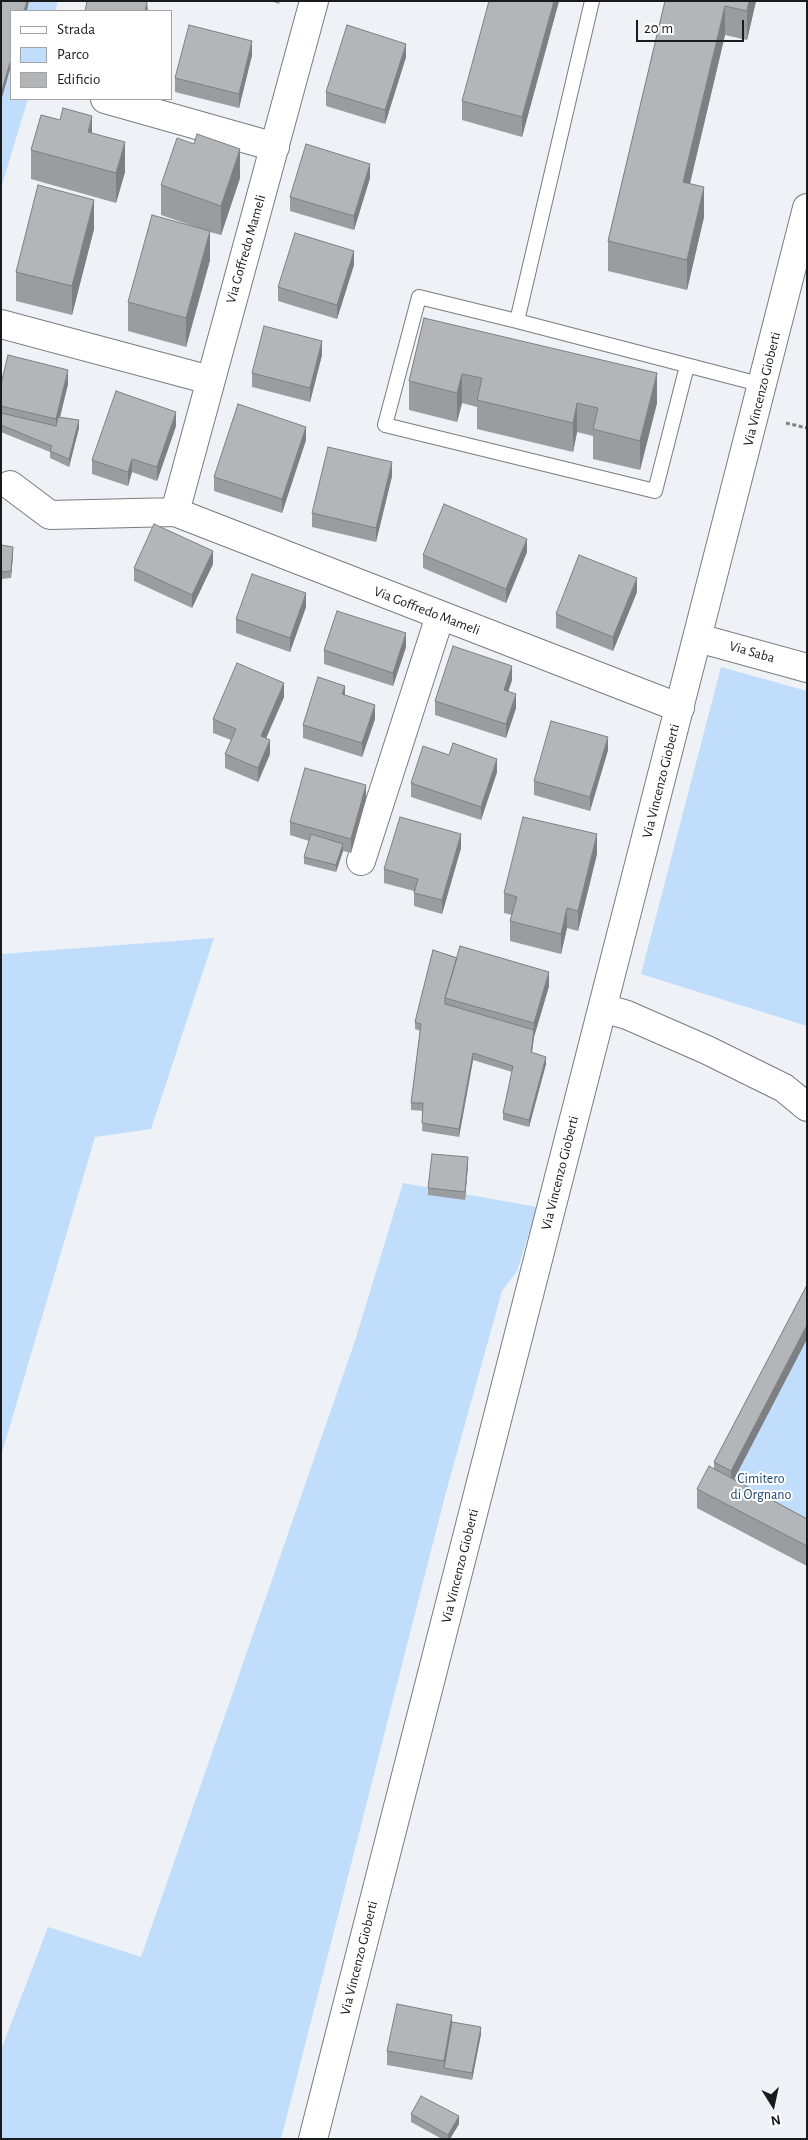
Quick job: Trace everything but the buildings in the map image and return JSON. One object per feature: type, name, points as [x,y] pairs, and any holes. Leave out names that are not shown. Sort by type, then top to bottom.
[{"type":"street","name":"Via Goffredo Mameli","points":[[175,512],[314,1]]},
{"type":"street","points":[[108,100],[275,148]]},
{"type":"street","name":"Via Vincenzo Gioberti","points":[[313,2139],[807,208]]},
{"type":"street","points":[[1,324],[210,380]]},
{"type":"street","name":"Via Goffredo Mameli","points":[[10,486],[50,515],[175,512],[680,708]]},
{"type":"street","points":[[361,861],[440,616]]},
{"type":"street","name":"Via Saba","points":[[698,638],[807,668]]},
{"type":"street","points":[[602,1008],[628,1015],[706,1050],[784,1088],[807,1107]]},
{"type":"lane","points":[[517,321],[592,1]]},
{"type":"lane","points":[[687,366],[655,491],[385,426],[419,297],[763,385]]},
{"type":"path","points":[[778,421],[807,428]]},
{"type":"green space","points":[[1,1],[58,1],[55,10],[10,10],[10,100],[28,100],[1,188]]},
{"type":"green space","points":[[721,667],[807,691],[807,1026],[641,974]]},
{"type":"green space","points":[[214,938],[151,1129],[95,1137],[1,1456],[1,954]]},
{"type":"green space","points":[[403,1183],[537,1207],[517,1271],[502,1291],[446,1492],[281,2139],[1,2139],[1,2050],[48,1927],[141,1957],[355,1341]]},
{"type":"green space","name":"Cimitero di Orgnano","points":[[807,1299],[807,1566],[697,1508]]}]
